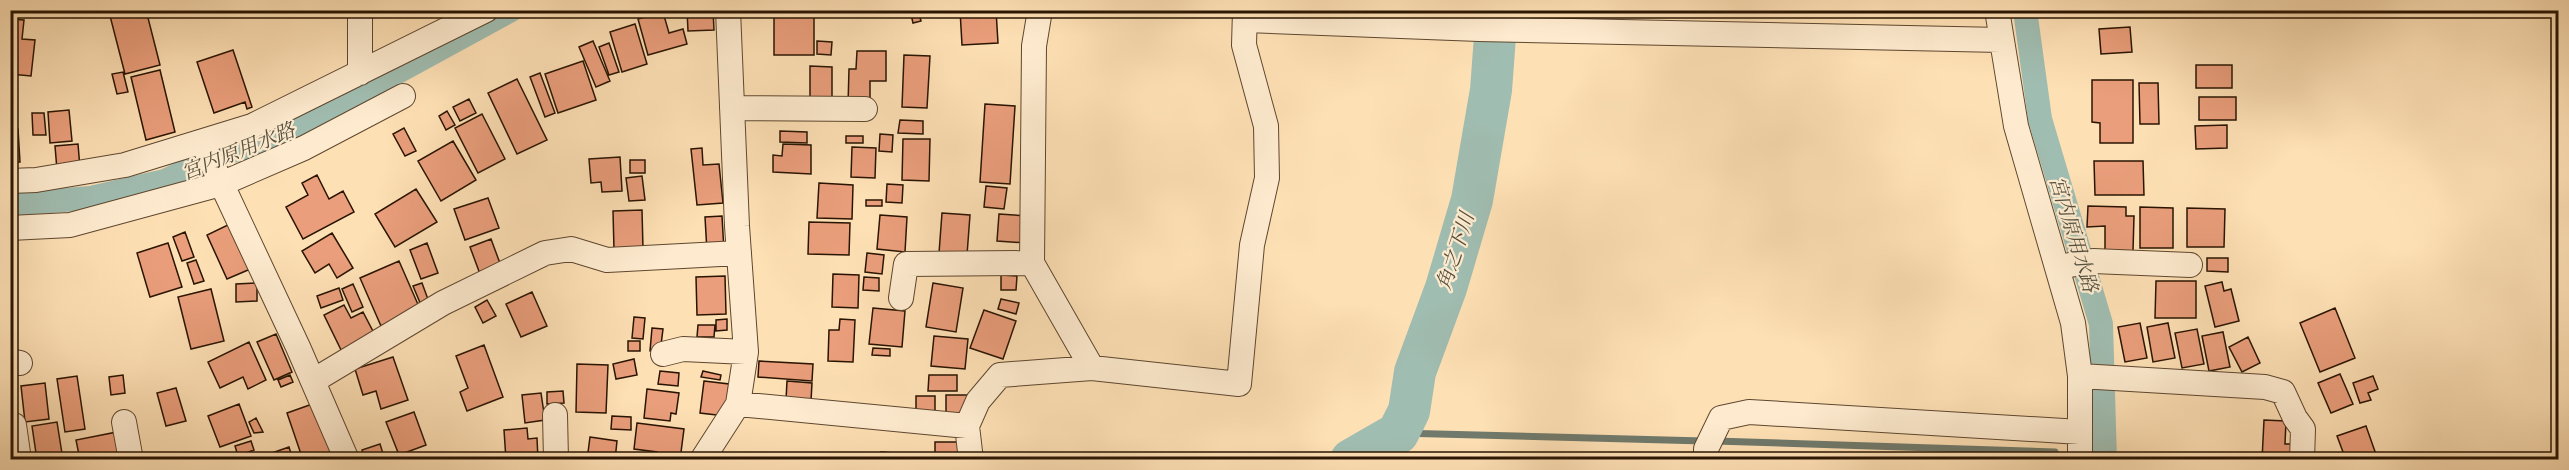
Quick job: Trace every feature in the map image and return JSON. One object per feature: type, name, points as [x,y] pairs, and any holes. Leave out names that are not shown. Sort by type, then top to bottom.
[{"type":"street","points":[[360,10],[360,73]]},
{"type":"street","points":[[10,181],[36,180],[125,165],[252,126],[486,10]]},
{"type":"street","points":[[702,459],[738,404],[746,352],[728,10]]},
{"type":"street","points":[[1040,10],[1034,46],[1032,263],[1092,368]]},
{"type":"street","points":[[1997,10],[2016,126],[2063,266],[2073,323],[2095,376],[2080,432],[2080,459]]},
{"type":"street","points":[[971,459],[967,426],[978,401],[1000,375],[1092,368],[1239,384],[1252,244],[1267,178],[1266,126],[1244,45],[1246,15],[1479,29],[2001,40]]},
{"type":"street","points":[[10,228],[70,225],[221,183],[304,148],[403,96]]},
{"type":"street","points":[[732,108],[865,109]]},
{"type":"street","points":[[202,143],[313,381],[346,459]]},
{"type":"street","points":[[313,381],[443,303],[545,253],[571,249],[607,260],[739,253]]},
{"type":"street","points":[[2063,266],[2093,261],[2190,265]]},
{"type":"street","points":[[901,298],[906,264],[1032,263]]},
{"type":"street","points":[[663,354],[683,349],[746,352]]},
{"type":"street","points":[[2095,376],[2265,387],[2283,392],[2295,418],[2303,429],[2302,459]]},
{"type":"street","points":[[738,404],[967,426]]},
{"type":"street","points":[[1708,447],[1721,418],[1749,412],[2080,432]]},
{"type":"street","points":[[555,415],[556,459]]},
{"type":"street","points":[[124,422],[131,459]]},
{"type":"street","points":[[14,425],[19,459]]},
{"type":"building","points":[[10,10],[11,19],[24,20],[22,39],[35,40],[31,76],[10,74]]},
{"type":"building","points":[[146,10],[160,65],[125,74],[109,12]]},
{"type":"building","points":[[687,10],[713,10],[714,30],[688,31]]},
{"type":"building","points":[[910,10],[918,10],[921,21],[913,23]]},
{"type":"building","points":[[960,10],[996,10],[998,43],[962,45]]},
{"type":"building","points":[[663,12],[669,33],[683,29],[687,44],[648,55],[638,19]]},
{"type":"building","points":[[774,15],[814,15],[814,55],[774,55]]},
{"type":"building","points":[[635,24],[647,64],[622,72],[610,32]]},
{"type":"building","points":[[2130,27],[2132,52],[2101,54],[2099,29]]},
{"type":"building","points":[[593,41],[610,81],[596,87],[579,47]]},
{"type":"building","points":[[817,41],[832,42],[831,55],[817,54]]},
{"type":"building","points":[[609,43],[619,72],[609,75],[599,47]]},
{"type":"building","points":[[233,50],[252,107],[247,109],[245,102],[214,113],[197,62]]},
{"type":"building","points":[[857,51],[886,51],[886,81],[870,81],[870,106],[848,105],[849,69],[856,69]]},
{"type":"building","points":[[904,55],[930,56],[927,108],[902,107]]},
{"type":"building","points":[[583,61],[596,100],[558,113],[545,74]]},
{"type":"building","points":[[2196,65],[2232,65],[2232,88],[2196,88]]},
{"type":"building","points":[[810,66],[832,67],[832,103],[810,102]]},
{"type":"building","points":[[160,70],[175,132],[146,140],[131,77]]},
{"type":"building","points":[[123,72],[128,92],[117,94],[112,74]]},
{"type":"building","points":[[540,73],[555,113],[545,117],[530,77]]},
{"type":"building","points":[[517,79],[547,140],[517,154],[488,93]]},
{"type":"building","points":[[2092,80],[2133,80],[2133,143],[2100,143],[2100,123],[2092,122]]},
{"type":"building","points":[[2139,83],[2158,83],[2159,124],[2140,124]]},
{"type":"building","points":[[2199,97],[2236,97],[2236,120],[2199,120]]},
{"type":"building","points":[[469,99],[476,113],[460,121],[453,107]]},
{"type":"building","points":[[985,104],[1015,106],[1010,184],[980,182]]},
{"type":"building","points":[[69,110],[72,141],[50,143],[48,112]]},
{"type":"building","points":[[447,111],[455,125],[446,130],[439,116]]},
{"type":"building","points":[[32,113],[44,113],[46,135],[33,135]]},
{"type":"building","points":[[482,114],[505,159],[478,173],[455,128]]},
{"type":"building","points":[[900,120],[923,121],[923,134],[898,133]]},
{"type":"building","points":[[2227,125],[2227,148],[2196,149],[2195,126]]},
{"type":"building","points":[[404,128],[416,151],[405,156],[393,134]]},
{"type":"building","points":[[10,129],[18,129],[20,162],[10,162]]},
{"type":"building","points":[[780,131],[807,132],[807,143],[780,142]]},
{"type":"building","points":[[880,134],[893,135],[892,152],[879,151]]},
{"type":"building","points":[[846,136],[863,136],[863,143],[846,143]]},
{"type":"building","points":[[903,139],[930,139],[929,181],[902,180]]},
{"type":"building","points":[[453,141],[476,180],[441,201],[418,161]]},
{"type":"building","points":[[78,144],[80,168],[57,170],[55,146]]},
{"type":"building","points":[[783,144],[811,145],[811,174],[773,172],[773,155],[782,156]]},
{"type":"building","points":[[852,147],[876,148],[875,178],[851,177]]},
{"type":"building","points":[[702,148],[703,165],[719,164],[723,203],[697,205],[691,149]]},
{"type":"building","points":[[620,157],[622,191],[602,192],[601,182],[591,183],[589,159]]},
{"type":"building","points":[[630,160],[645,160],[645,173],[630,173]]},
{"type":"building","points":[[2094,161],[2143,161],[2144,195],[2095,195]]},
{"type":"building","points":[[317,175],[329,199],[343,191],[354,212],[303,239],[286,207],[308,195],[302,183]]},
{"type":"building","points":[[642,176],[645,200],[629,201],[626,178]]},
{"type":"building","points":[[819,183],[853,185],[852,219],[817,218]]},
{"type":"building","points":[[887,184],[903,185],[902,203],[886,202]]},
{"type":"building","points":[[986,186],[1007,188],[1004,209],[984,207]]},
{"type":"building","points":[[416,189],[437,222],[395,247],[375,214]]},
{"type":"building","points":[[488,198],[499,228],[465,240],[454,209]]},
{"type":"building","points":[[866,200],[882,200],[882,206],[866,206]]},
{"type":"building","points":[[2088,206],[2126,207],[2126,216],[2134,216],[2133,251],[2105,250],[2105,226],[2087,227]]},
{"type":"building","points":[[2140,207],[2173,208],[2173,248],[2140,248]]},
{"type":"building","points":[[2187,208],[2225,209],[2224,247],[2187,247]]},
{"type":"building","points":[[642,210],[643,249],[614,250],[613,211]]},
{"type":"building","points":[[942,213],[970,215],[967,255],[939,253]]},
{"type":"building","points":[[999,214],[1029,216],[1027,243],[997,241]]},
{"type":"building","points":[[880,215],[907,217],[905,252],[877,249]]},
{"type":"building","points":[[722,216],[724,251],[707,252],[705,217]]},
{"type":"building","points":[[234,222],[255,267],[227,279],[207,235]]},
{"type":"building","points":[[809,222],[850,223],[849,255],[808,254]]},
{"type":"building","points":[[185,232],[194,257],[182,261],[173,237]]},
{"type":"building","points":[[332,233],[353,268],[337,278],[329,264],[315,273],[302,251]]},
{"type":"building","points":[[491,239],[501,266],[480,274],[470,247]]},
{"type":"building","points":[[168,243],[182,287],[150,297],[137,253]]},
{"type":"building","points":[[427,243],[438,273],[421,279],[410,250]]},
{"type":"building","points":[[867,253],[884,255],[882,274],[865,272]]},
{"type":"building","points":[[2207,258],[2228,258],[2228,272],[2207,271]]},
{"type":"building","points":[[196,260],[204,281],[194,284],[187,263]]},
{"type":"building","points":[[399,261],[420,309],[381,326],[360,278]]},
{"type":"building","points":[[833,274],[859,275],[858,308],[832,307]]},
{"type":"building","points":[[1001,275],[1017,276],[1016,290],[1001,290]]},
{"type":"building","points":[[725,276],[726,314],[697,315],[696,277]]},
{"type":"building","points":[[864,277],[879,278],[879,291],[863,290]]},
{"type":"building","points":[[2156,281],[2196,281],[2196,318],[2155,318]]},
{"type":"building","points":[[2222,282],[2224,291],[2231,289],[2239,321],[2215,327],[2205,286]]},
{"type":"building","points":[[257,283],[257,301],[236,302],[236,284]]},
{"type":"building","points":[[422,283],[429,302],[421,305],[413,286]]},
{"type":"building","points":[[933,283],[963,288],[956,332],[926,327]]},
{"type":"building","points":[[353,284],[363,307],[352,312],[342,289]]},
{"type":"building","points":[[339,288],[343,300],[321,308],[317,296]]},
{"type":"building","points":[[211,289],[224,341],[191,349],[178,297]]},
{"type":"building","points":[[532,292],[547,326],[521,337],[506,304]]},
{"type":"building","points":[[1001,299],[1019,303],[1016,314],[998,309]]},
{"type":"building","points":[[487,300],[496,316],[483,323],[475,307]]},
{"type":"building","points":[[344,305],[351,318],[363,312],[377,339],[344,356],[324,315]]},
{"type":"building","points":[[873,308],[905,311],[902,347],[869,344]]},
{"type":"building","points":[[2335,308],[2355,358],[2320,372],[2300,323]]},
{"type":"building","points":[[984,310],[1016,321],[1003,359],[970,348]]},
{"type":"building","points":[[634,317],[645,318],[643,339],[632,338]]},
{"type":"building","points":[[727,319],[727,330],[716,331],[716,320]]},
{"type":"building","points":[[840,319],[855,320],[853,362],[828,361],[829,330],[839,330]]},
{"type":"building","points":[[2140,323],[2147,358],[2125,362],[2118,327]]},
{"type":"building","points":[[2168,323],[2175,358],[2153,362],[2147,327]]},
{"type":"building","points":[[698,325],[715,325],[714,337],[697,337]]},
{"type":"building","points":[[652,328],[663,329],[660,353],[650,351]]},
{"type":"building","points":[[2197,329],[2204,364],[2182,368],[2175,333]]},
{"type":"building","points":[[2223,332],[2230,367],[2209,371],[2202,336]]},
{"type":"building","points":[[276,334],[292,372],[274,380],[257,342]]},
{"type":"building","points":[[934,336],[968,339],[965,369],[931,366]]},
{"type":"building","points":[[2248,337],[2260,363],[2242,372],[2229,347]]},
{"type":"building","points":[[628,341],[640,341],[640,351],[628,351]]},
{"type":"building","points":[[249,342],[266,380],[248,389],[243,377],[220,388],[208,362]]},
{"type":"building","points":[[484,345],[503,397],[467,411],[460,392],[468,388],[456,356]]},
{"type":"building","points":[[873,348],[890,349],[890,356],[872,355]]},
{"type":"building","points":[[393,357],[408,400],[381,409],[376,391],[363,395],[355,369]]},
{"type":"building","points":[[634,359],[637,375],[616,379],[613,364]]},
{"type":"building","points":[[759,361],[813,364],[812,381],[758,377]]},
{"type":"building","points":[[577,364],[608,365],[606,413],[576,412]]},
{"type":"building","points":[[660,371],[679,373],[678,386],[658,384]]},
{"type":"building","points":[[703,371],[721,375],[720,380],[701,377]]},
{"type":"building","points":[[2340,374],[2353,404],[2331,413],[2318,383]]},
{"type":"building","points":[[123,375],[125,393],[111,395],[109,377]]},
{"type":"building","points":[[290,375],[293,382],[281,387],[278,380]]},
{"type":"building","points":[[929,375],[957,375],[957,391],[928,391]]},
{"type":"building","points":[[77,376],[85,429],[65,432],[57,379]]},
{"type":"building","points":[[2373,376],[2378,389],[2368,393],[2371,400],[2360,403],[2353,383]]},
{"type":"building","points":[[704,381],[729,384],[725,416],[700,413]]},
{"type":"building","points":[[787,381],[812,383],[811,401],[786,400]]},
{"type":"building","points":[[45,383],[49,419],[25,422],[21,386]]},
{"type":"building","points":[[176,388],[186,421],[166,426],[157,393]]},
{"type":"building","points":[[647,389],[679,393],[676,414],[671,413],[670,421],[644,418]]},
{"type":"building","points":[[563,391],[564,403],[547,404],[547,392]]},
{"type":"building","points":[[541,393],[545,420],[525,423],[522,395]]},
{"type":"building","points":[[946,395],[970,395],[969,416],[946,415]]},
{"type":"building","points":[[916,396],[935,396],[935,416],[916,416]]},
{"type":"building","points":[[318,402],[338,460],[303,460],[287,413]]},
{"type":"building","points":[[239,404],[251,436],[220,447],[208,416]]},
{"type":"building","points":[[414,412],[426,445],[399,455],[386,422]]},
{"type":"building","points":[[612,416],[631,417],[631,430],[611,429]]},
{"type":"building","points":[[256,418],[263,432],[254,433],[249,422]]},
{"type":"building","points":[[2264,420],[2286,421],[2285,444],[2292,444],[2291,460],[2262,460]]},
{"type":"building","points":[[57,422],[63,460],[37,460],[32,426]]},
{"type":"building","points":[[637,423],[684,429],[680,460],[656,460],[657,452],[634,449]]},
{"type":"building","points":[[2366,426],[2378,460],[2346,460],[2337,436]]},
{"type":"building","points":[[527,428],[528,439],[537,438],[538,460],[506,460],[504,430]]},
{"type":"building","points":[[117,432],[123,460],[80,460],[76,440]]},
{"type":"building","points":[[590,437],[617,441],[615,460],[587,460]]},
{"type":"building","points":[[251,441],[254,450],[238,456],[235,446]]},
{"type":"building","points":[[935,442],[963,442],[962,454],[935,454]]},
{"type":"building","points":[[380,444],[385,460],[365,460],[362,450]]},
{"type":"building","points":[[289,447],[293,460],[271,460],[269,454]]},
{"type":"building","points":[[881,452],[908,454],[908,460],[880,460]]},
{"type":"waterway","name":"宮内原用水路","points":[[10,204],[91,198],[165,181],[218,155],[273,140],[511,10]]},
{"type":"waterway","name":"角之下川","points":[[1351,460],[1398,433],[1409,411],[1415,372],[1446,288],[1472,200],[1491,90],[1497,10]]},
{"type":"waterway","name":"宮内原用水路","points":[[2025,10],[2040,119],[2101,324],[2105,460]]},
{"type":"waterway","points":[[1398,433],[1704,441]]},
{"type":"waterway","points":[[1715,441],[2055,452]]},
{"type":"waterway","name":"宮内原用水路","points":[[2099,454],[2105,455]]}]
